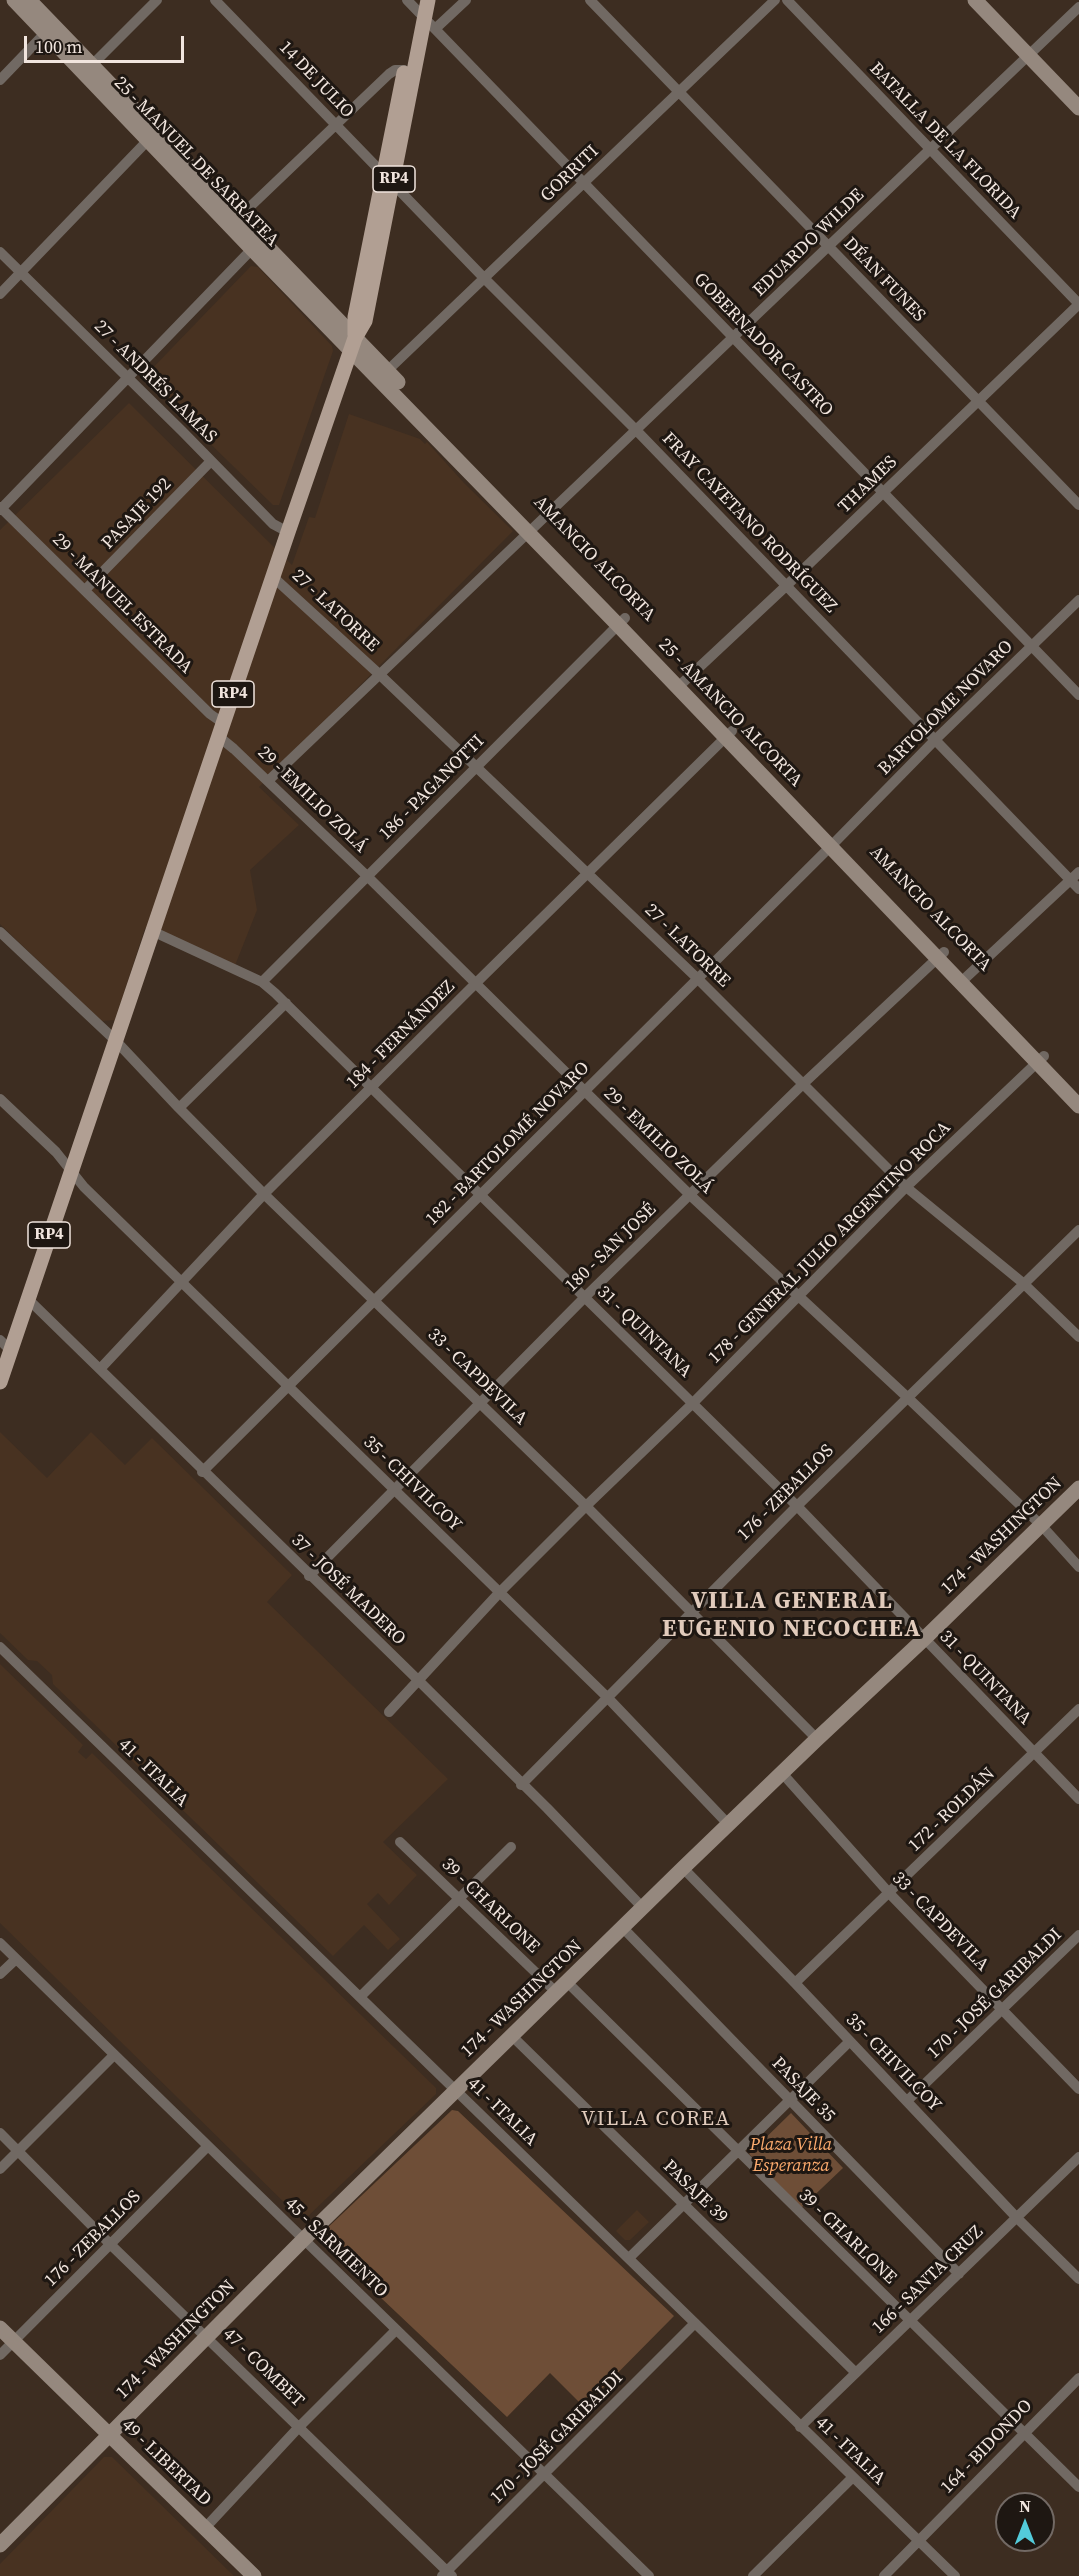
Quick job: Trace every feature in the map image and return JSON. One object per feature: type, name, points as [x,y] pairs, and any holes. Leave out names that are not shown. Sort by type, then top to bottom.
[{"type":"main road","name":"25 - MANUEL DE SARRATEA","points":[[14,0],[49,29],[153,135]]},
{"type":"main road","points":[[29,0],[49,29],[92,65],[234,222],[353,344]]},
{"type":"main road","points":[[975,0],[1079,108]]},
{"type":"main road","name":"RP4","points":[[0,1382],[5,1346],[28,1299],[288,532],[353,344],[364,321],[404,70],[421,9]]},
{"type":"main road","name":"RP4","points":[[388,178],[421,9]]},
{"type":"main road","name":"25 - MANUEL DE SARRATEA","points":[[234,222],[252,249],[353,344]]},
{"type":"main road","name":"AMANCIO ALCORTA","points":[[353,344],[387,371],[532,530]]},
{"type":"main road","name":"25 - AMANCIO ALCORTA","points":[[353,344],[941,955]]},
{"type":"main road","name":"AMANCIO ALCORTA","points":[[941,955],[1041,1060],[1079,1092]]},
{"type":"main road","points":[[1041,1060],[1079,1106]]},
{"type":"main road","name":"174 - WASHINGTON","points":[[0,2545],[304,2239],[817,1739],[1042,1526],[1079,1488]]},
{"type":"main road","name":"49 - LIBERTAD","points":[[0,2328],[254,2576]]},
{"type":"street","points":[[92,65],[157,0]]},
{"type":"street","name":"14 DE JULIO","points":[[215,0],[388,178]]},
{"type":"street","points":[[421,9],[466,0]]},
{"type":"street","name":"DÉAN FUNES","points":[[591,0],[678,93],[1079,505]]},
{"type":"street","name":"GORRITI","points":[[387,371],[775,0]]},
{"type":"street","name":"BATALLA DE LA FLORIDA","points":[[787,0],[1079,304]]},
{"type":"street","name":"EDUARDO WILDE","points":[[268,782],[1079,7]]},
{"type":"street","name":"GOBERNADOR CASTRO","points":[[421,9],[583,183],[1079,695]]},
{"type":"street","points":[[0,80],[49,29]]},
{"type":"street","points":[[234,222],[389,74],[395,70],[404,70]]},
{"type":"street","points":[[0,294],[153,135]]},
{"type":"street","name":"FRAY CAYETANO RODRÍGUEZ","points":[[388,178],[936,739],[1075,876],[1079,889]]},
{"type":"street","points":[[0,508],[252,249]]},
{"type":"street","name":"27 - ANDRÉS LAMAS","points":[[0,252],[273,524],[288,532]]},
{"type":"street","name":"THAMES","points":[[680,685],[1079,304]]},
{"type":"street","name":"PASAJE 192","points":[[86,590],[211,461]]},
{"type":"street","name":"29 - MANUEL ESTRADA","points":[[0,508],[210,714],[220,730]]},
{"type":"street","name":"27 - LATORRE","points":[[273,577],[379,674],[698,979],[906,1187],[1023,1282],[1079,1337]]},
{"type":"street","name":"BARTOLOME NOVARO","points":[[834,844],[936,739],[1079,600]]},
{"type":"street","name":"186 - PAGANOTTI","points":[[262,982],[622,621]]},
{"type":"street","name":"29 - EMILIO ZOLÁ","points":[[220,730],[268,782],[367,876],[584,1092],[690,1195],[1042,1526],[1079,1567]]},
{"type":"street","name":"184 - FERNÁNDEZ","points":[[100,1369],[264,1194],[729,734]]},
{"type":"street","name":"182 - BARTOLOMÉ NOVARO","points":[[202,1472],[834,844]]},
{"type":"street","points":[[964,980],[1075,876]]},
{"type":"street","name":"31 - QUINTANA","points":[[152,931],[262,982],[286,1003],[797,1506],[1079,1799]]},
{"type":"street","name":"33 - CAPDEVILA","points":[[0,933],[115,1040],[264,1194],[586,1506],[817,1739]]},
{"type":"street","name":"180 - SAN JOSÉ","points":[[309,1576],[585,1297],[803,1084],[941,955]]},
{"type":"street","points":[[179,1108],[286,1003]]},
{"type":"street","name":"178 - GENERAL JULIO ARGENTINO ROCA","points":[[389,1712],[417,1679],[499,1593],[586,1506],[693,1403],[906,1187],[1041,1060]]},
{"type":"street","name":"35 - CHIVILCOY","points":[[0,1098],[56,1152],[84,1187],[607,1697],[729,1825]]},
{"type":"street","name":"176 - ZEBALLOS","points":[[521,1785],[797,1506],[1023,1282],[1079,1230]]},
{"type":"street","name":"37 - JOSÉ MADERO","points":[[28,1299],[202,1472],[417,1679],[521,1785],[547,1808],[643,1908]]},
{"type":"street","name":"41 - ITALIA","points":[[0,1647],[955,2576]]},
{"type":"street","name":"172 - ROLDÁN","points":[[795,1983],[890,1894],[1079,1709]]},
{"type":"street","name":"33 - CAPDEVILA","points":[[782,1773],[890,1894],[1079,2089]]},
{"type":"street","name":"39 - CHARLONE","points":[[400,1842],[562,1988],[737,2152],[1079,2487]]},
{"type":"street","points":[[360,1997],[511,1847]]},
{"type":"street","name":"35 - CHIVILCOY","points":[[684,1868],[1017,2218],[1079,2279]]},
{"type":"street","name":"PASAJE 35","points":[[623,1928],[959,2274]]},
{"type":"street","name":"170 - JOSÉ GARIBALDI","points":[[908,2101],[1079,1935]]},
{"type":"street","name":"45 - SARMIENTO","points":[[0,1943],[396,2330],[546,2473],[649,2576]]},
{"type":"street","points":[[0,1974],[15,1959]]},
{"type":"street","name":"PASAJE 39","points":[[512,2036],[855,2373]]},
{"type":"street","points":[[629,2258],[849,2042]]},
{"type":"street","points":[[0,2169],[114,2055]]},
{"type":"street","name":"47 - COMBET","points":[[0,2133],[447,2574]]},
{"type":"street","name":"176 - ZEBALLOS","points":[[0,2355],[208,2146]]},
{"type":"street","name":"166 - SANTA CRUZ","points":[[800,2427],[1079,2157]]},
{"type":"street","name":"170 - JOSÉ GARIBALDI","points":[[447,2574],[695,2323]]},
{"type":"street","points":[[205,2528],[299,2427],[396,2330]]},
{"type":"street","name":"164 - BIDONDO","points":[[884,2576],[1079,2378]]},
{"type":"street","points":[[753,2576],[853,2477]]},
{"type":"shaded area","points":[[251,266],[258,267],[332,346],[333,351],[279,505],[273,505],[146,381],[146,375]]},
{"type":"shaded area","points":[[129,403],[292,565],[309,517],[315,518],[349,414],[420,439],[425,444],[427,442],[464,483],[513,531],[259,787],[299,825],[250,870],[257,910],[234,968],[145,928],[115,1020],[101,1021],[0,924],[0,530]]},
{"type":"shaded area","points":[[0,1432],[47,1478],[91,1432],[125,1465],[152,1438],[292,1575],[267,1602],[448,1779],[383,1842],[417,1875],[389,1905],[378,1893],[367,1904],[400,1939],[388,1950],[364,1925],[333,1956],[53,1684],[52,1675],[37,1661],[28,1660],[0,1633]]},
{"type":"shaded area","points":[[0,1664],[83,1745],[78,1752],[86,1759],[92,1753],[436,2088],[436,2094],[306,2218],[299,2217],[0,1923]]},
{"type":"shaded area","points":[[637,2210],[649,2222],[630,2240],[625,2240],[616,2231]]},
{"type":"shaded area","points":[[104,2457],[112,2457],[234,2576],[0,2576],[0,2564]]},
{"type":"green space","points":[[452,2110],[458,2111],[674,2316],[584,2407],[550,2373],[507,2417],[324,2244],[323,2232]]},
{"type":"green space","name":"Plaza Villa Esperanza","points":[[791,2113],[843,2168],[801,2208],[749,2154]]},
{"type":"district","name":"VILLA GENERAL EUGENIO NECOCHEA","points":[[792,1616]]},
{"type":"district","name":"VILLA COREA","points":[[656,2120]]}]
